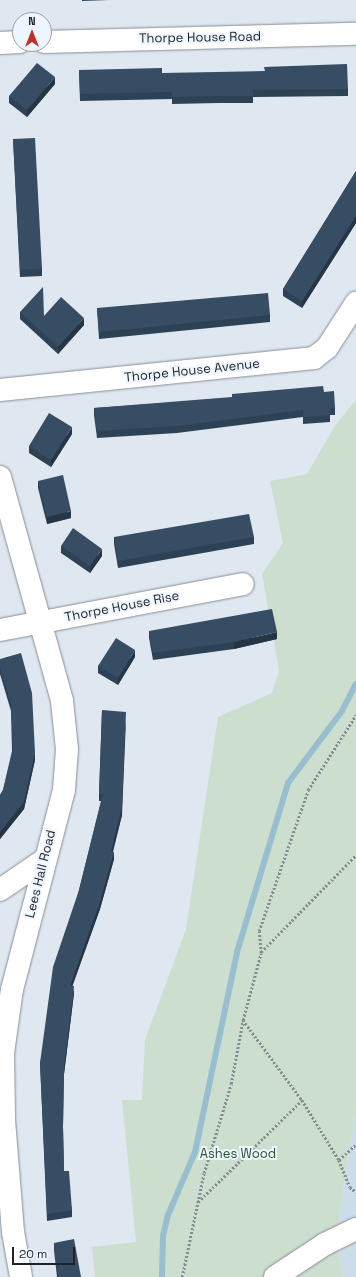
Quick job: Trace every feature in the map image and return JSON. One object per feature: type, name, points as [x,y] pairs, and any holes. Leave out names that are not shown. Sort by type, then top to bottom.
[{"type":"street","name":"Thorpe House Road","points":[[52,42],[356,34]]},
{"type":"street","points":[[0,43],[12,42]]},
{"type":"street","name":"Thorpe House Avenue","points":[[0,390],[314,358],[327,348],[356,303]]},
{"type":"street","name":"Lees Hall Road","points":[[0,477],[62,701],[66,749],[64,790],[44,860],[12,990],[3,1053],[4,1120],[13,1232],[21,1277]]},
{"type":"street","name":"Thorpe House Rise","points":[[0,630],[243,584]]},
{"type":"street","points":[[0,890],[44,860]]},
{"type":"street","points":[[336,1238],[356,1211]]},
{"type":"street","points":[[275,1277],[336,1238],[356,1229]]},
{"type":"path","points":[[182,1277],[204,1173],[231,1084],[243,1020],[261,953],[259,930],[308,790],[356,715]]},
{"type":"path","points":[[261,953],[356,855]]},
{"type":"path","points":[[243,1020],[302,1100],[339,1160],[350,1187],[356,1192]]},
{"type":"path","points":[[197,1203],[302,1100]]},
{"type":"path","points":[[339,1160],[356,1144]]},
{"type":"shaded area","points":[[356,1108],[356,1277],[343,1277],[336,1238]]},
{"type":"green space","name":"Ashes Wood","points":[[356,400],[356,1108],[336,1238],[343,1277],[95,1277],[92,1247],[136,1242],[122,1100],[142,1100],[145,1040],[186,929],[218,717],[272,693],[279,670],[262,574],[283,543],[270,481],[307,474],[336,424]]},
{"type":"building","points":[[37,63],[55,77],[27,110],[9,96]]},
{"type":"building","points":[[347,64],[348,89],[253,90],[253,96],[172,97],[172,92],[80,94],[79,70],[162,68],[162,73],[265,71],[264,67]]},
{"type":"building","points":[[35,138],[42,269],[20,270],[13,139]]},
{"type":"building","points":[[356,171],[356,216],[302,301],[283,289]]},
{"type":"building","points":[[43,287],[44,316],[61,297],[84,318],[58,347],[20,312]]},
{"type":"building","points":[[268,293],[270,315],[99,332],[97,308]]},
{"type":"building","points":[[323,386],[324,392],[334,391],[335,408],[330,408],[330,415],[303,417],[303,410],[177,426],[97,431],[94,408],[232,397],[232,394]]},
{"type":"building","points":[[49,413],[72,427],[51,460],[29,446]]},
{"type":"building","points":[[63,475],[71,511],[47,517],[38,481]]},
{"type":"building","points":[[249,514],[254,537],[118,561],[114,537]]},
{"type":"building","points":[[73,528],[102,549],[90,566],[61,546]]},
{"type":"building","points":[[272,609],[277,632],[234,642],[153,653],[149,631]]},
{"type":"building","points":[[116,638],[135,650],[118,678],[98,666]]},
{"type":"building","points":[[21,653],[32,693],[35,753],[24,802],[0,832],[0,795],[3,790],[13,750],[11,704],[0,667],[0,659]]},
{"type":"building","points":[[102,710],[126,712],[122,808],[111,851],[114,852],[100,902],[70,986],[74,986],[64,1067],[63,1126],[64,1171],[69,1171],[72,1210],[47,1214],[40,1063],[53,967],[79,890],[103,794],[99,794]]},
{"type":"building","points":[[74,1239],[81,1277],[58,1277],[54,1243]]},
{"type":"waterway","points":[[162,1277],[163,1236],[168,1215],[195,1152],[237,952],[288,783],[342,711],[356,684]]}]
